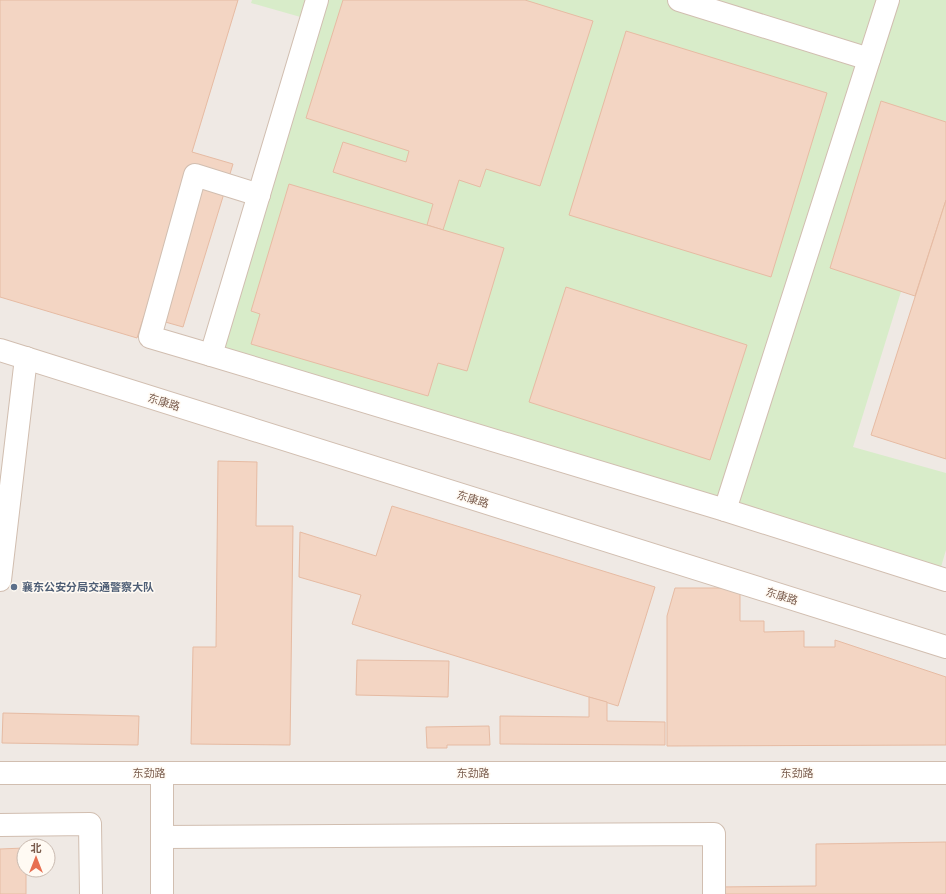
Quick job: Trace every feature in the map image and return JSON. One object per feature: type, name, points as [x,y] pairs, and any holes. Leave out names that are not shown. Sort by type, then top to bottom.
[{"type":"street","points":[[212,355],[318,0]]},
{"type":"street","points":[[679,0],[869,59]]},
{"type":"street","points":[[725,510],[888,0]]},
{"type":"street","points":[[259,195],[195,175],[150,337],[725,510],[946,580]]},
{"type":"street","name":"东康路","points":[[0,350],[946,647]]},
{"type":"street","points":[[0,580],[26,358]]},
{"type":"street","name":"东劲路","points":[[0,773],[946,773]]},
{"type":"street","points":[[162,773],[162,894]]},
{"type":"street","points":[[0,825],[90,824],[91,894]]},
{"type":"street","points":[[162,837],[714,834],[714,894]]},
{"type":"shaded area","points":[[0,0],[946,0],[946,894],[0,894]]},
{"type":"green space","points":[[252,0],[946,0],[946,146],[853,447],[946,473],[946,550],[938,577],[211,355],[311,20],[251,3]]},
{"type":"building","points":[[0,0],[238,0],[192,152],[233,164],[183,327],[144,316],[137,338],[0,297]]},
{"type":"building","points":[[343,0],[525,0],[593,21],[540,186],[486,169],[480,187],[459,180],[443,230],[427,225],[433,204],[333,172],[343,142],[406,162],[409,151],[306,118]]},
{"type":"building","points":[[626,31],[827,93],[771,277],[569,215]]},
{"type":"building","points":[[881,101],[946,122],[946,200],[915,296],[830,268]]},
{"type":"building","points":[[289,184],[504,248],[467,371],[438,363],[428,396],[251,344],[260,314],[251,311]]},
{"type":"building","points":[[946,200],[946,459],[871,435]]},
{"type":"building","points":[[566,287],[747,345],[710,460],[529,402]]},
{"type":"building","points":[[218,461],[257,462],[256,526],[293,526],[290,745],[191,744],[193,647],[216,647]]},
{"type":"building","points":[[392,506],[655,587],[618,706],[352,624],[361,595],[299,577],[300,532],[376,556]]},
{"type":"building","points":[[675,588],[740,588],[740,621],[764,621],[764,632],[804,631],[804,647],[835,647],[835,640],[946,677],[946,745],[667,746],[667,616]]},
{"type":"building","points":[[357,660],[449,661],[448,697],[356,695]]},
{"type":"building","points":[[589,697],[607,702],[607,721],[665,722],[665,745],[500,744],[500,716],[589,717]]},
{"type":"building","points":[[3,713],[139,716],[138,745],[2,743]]},
{"type":"building","points":[[489,726],[490,745],[447,745],[447,748],[427,748],[426,727]]},
{"type":"building","points":[[946,842],[946,894],[717,894],[717,887],[816,886],[816,844]]},
{"type":"building","points":[[16,848],[16,878],[26,878],[26,894],[0,894],[0,849]]},
{"type":"place","name":"襄东公安分局交通警察大队","points":[[14,587]]}]
